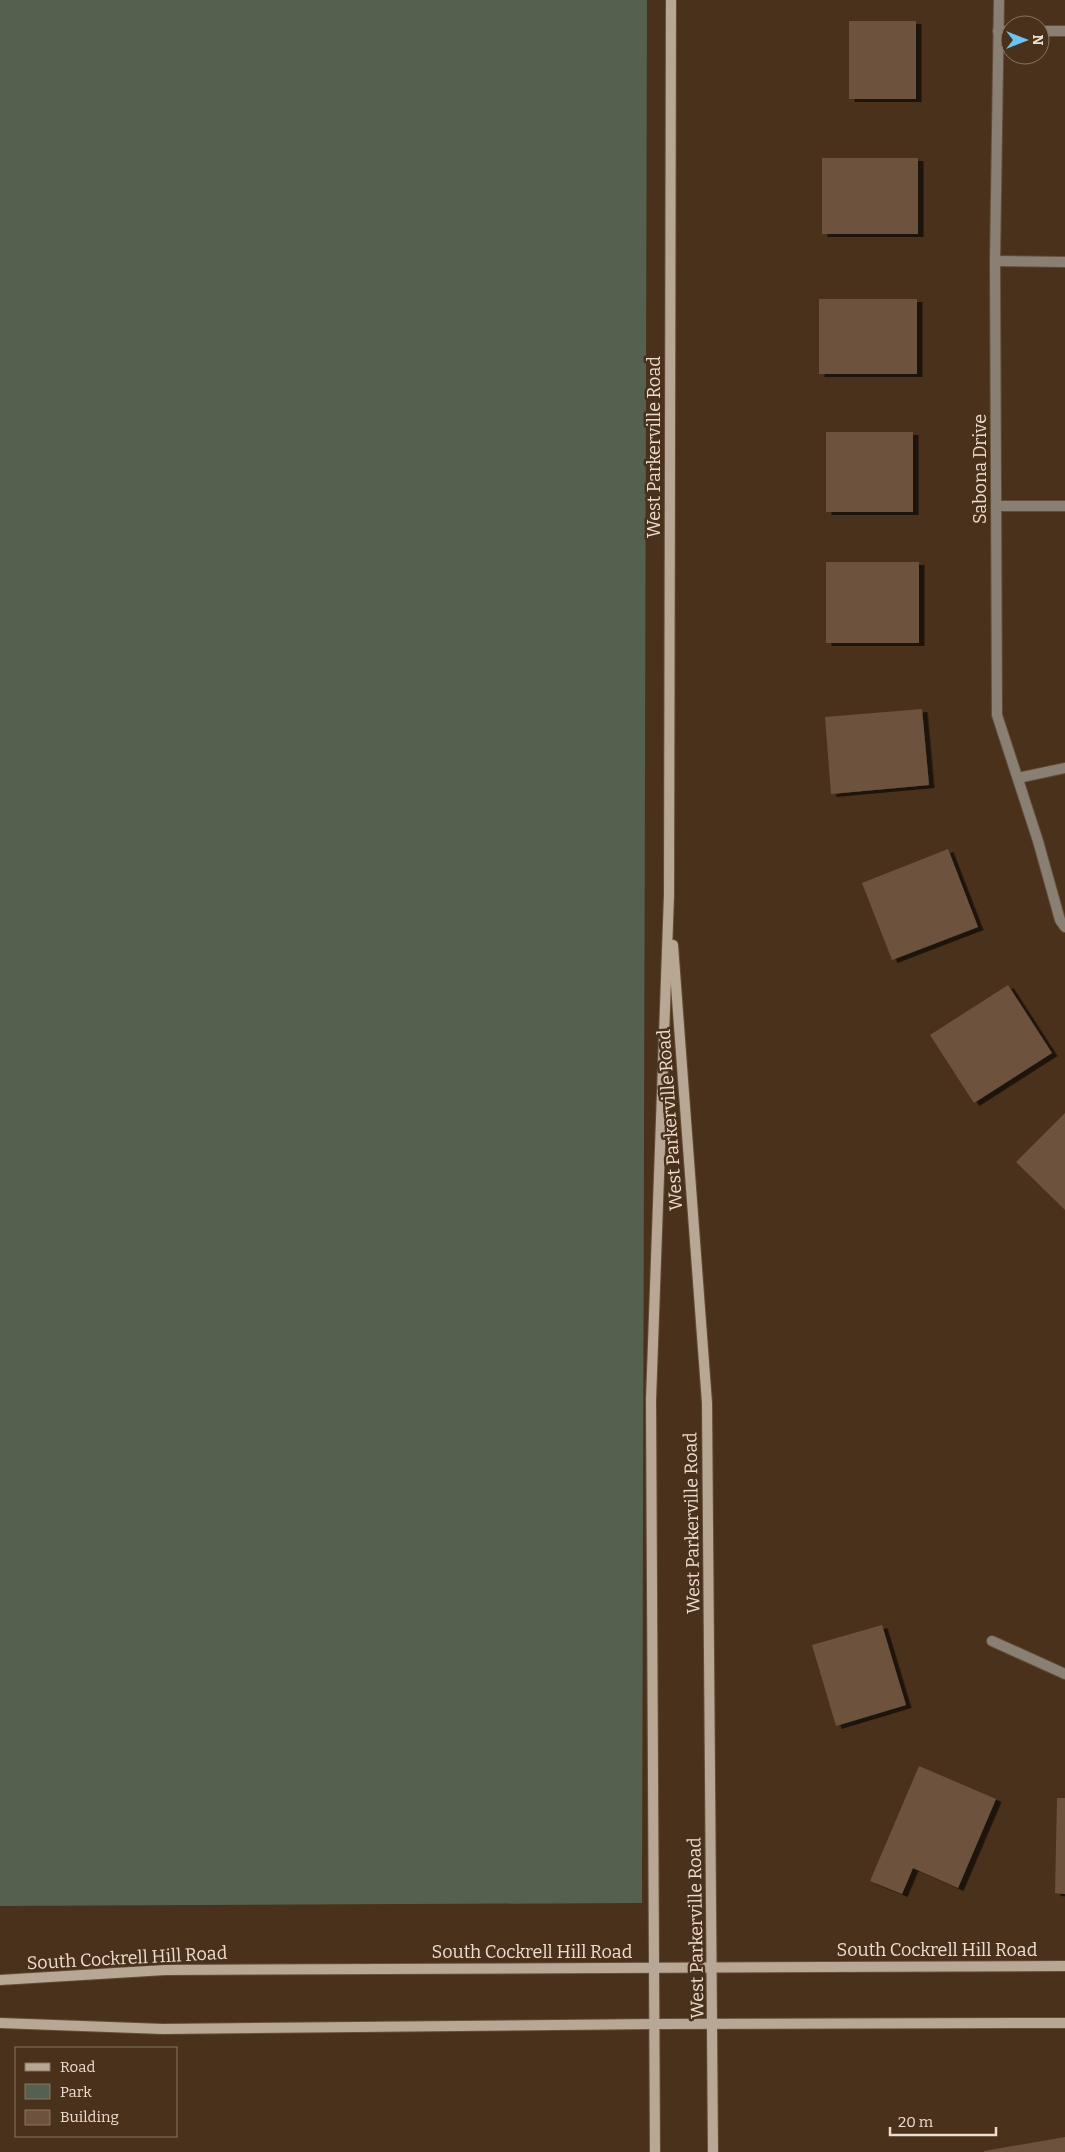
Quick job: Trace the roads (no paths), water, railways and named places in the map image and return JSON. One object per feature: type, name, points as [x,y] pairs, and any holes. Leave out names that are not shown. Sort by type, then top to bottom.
[{"type":"street","name":"West Parkerville Road","points":[[655,2152],[651,1400],[669,895],[672,0]]},
{"type":"street","name":"Sabona Drive","points":[[999,0],[995,261],[997,714],[1060,920],[1065,927]]},
{"type":"street","points":[[1050,31],[1065,31]]},
{"type":"street","points":[[995,261],[1065,262]]},
{"type":"street","points":[[996,506],[1065,506]]},
{"type":"street","points":[[1018,778],[1065,768]]},
{"type":"street","name":"West Parkerville Road","points":[[669,895],[707,1403],[713,2152]]},
{"type":"street","points":[[992,1641],[1065,1674]]},
{"type":"street","name":"South Cockrell Hill Road","points":[[0,1980],[165,1970],[1065,1966]]},
{"type":"street","points":[[0,2022],[163,2029],[654,2024],[1065,2023]]}]
